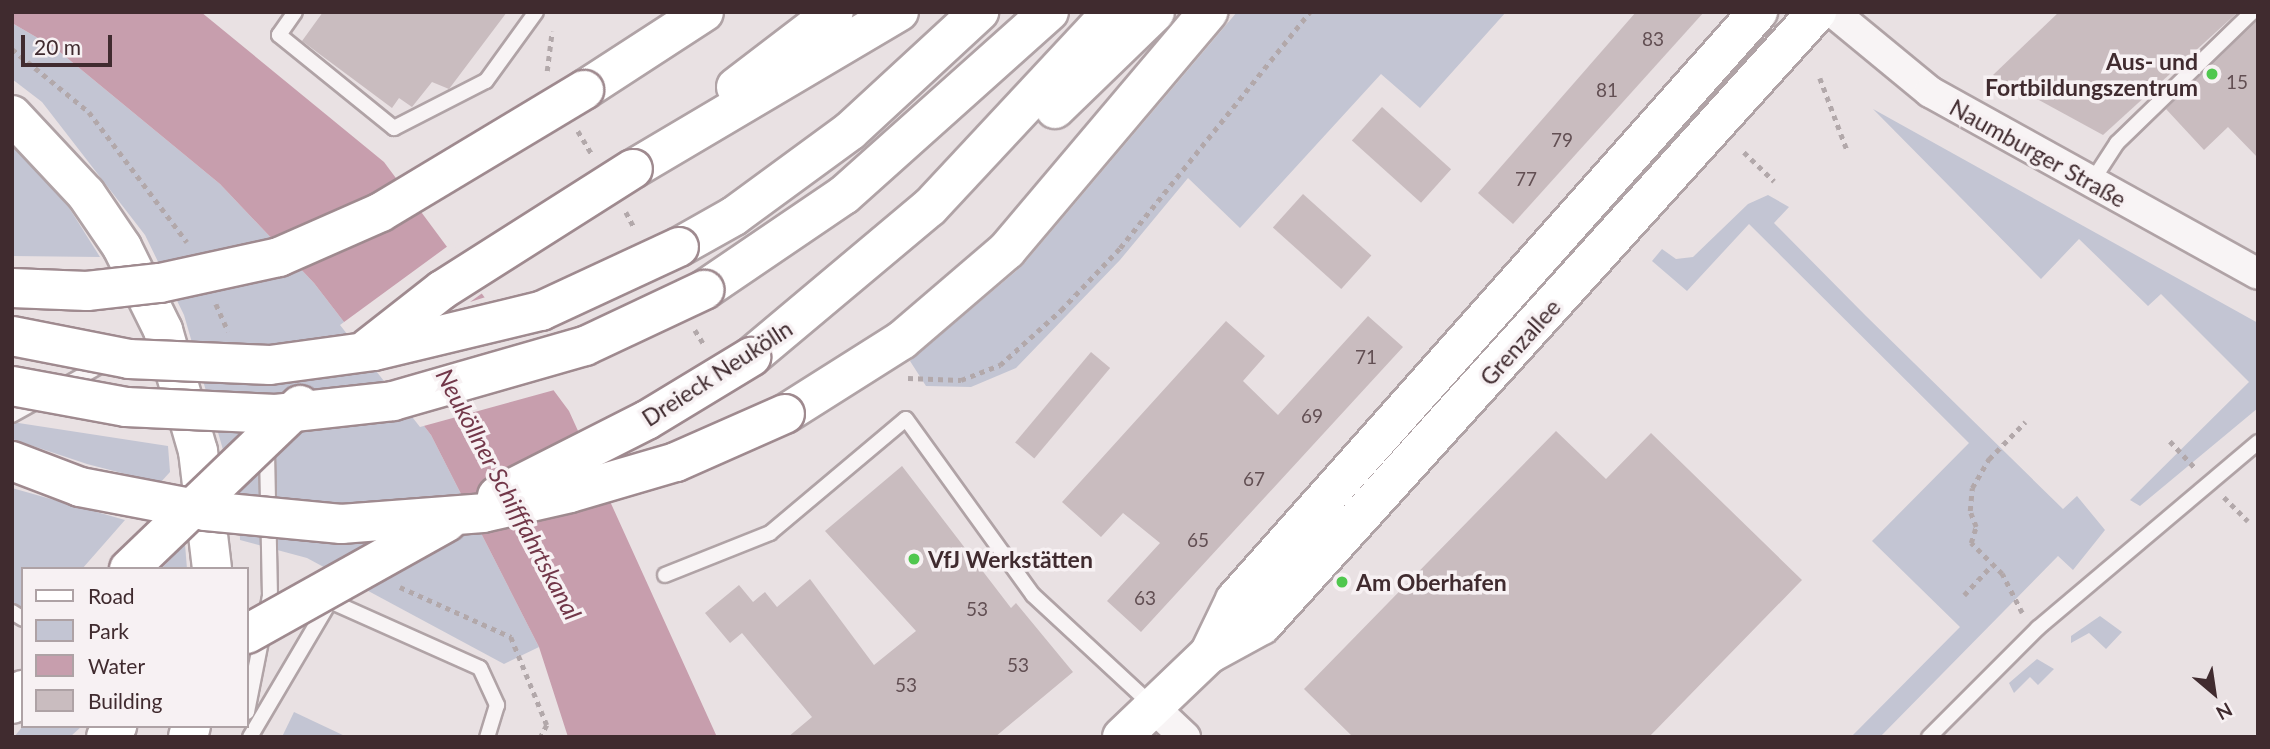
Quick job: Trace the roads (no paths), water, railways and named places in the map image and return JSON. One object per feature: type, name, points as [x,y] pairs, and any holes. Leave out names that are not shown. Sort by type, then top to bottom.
[{"type":"main road","points":[[12,288],[87,291],[160,284],[279,257],[381,212],[584,90],[704,12]]},
{"type":"main road","points":[[633,169],[834,12]]},
{"type":"main road","points":[[131,567],[340,369],[442,290],[633,169],[899,12]]},
{"type":"main road","points":[[12,336],[129,359],[270,365],[374,351],[541,311],[679,247],[794,175],[979,12]]},
{"type":"main road","points":[[12,386],[126,407],[262,413],[393,401],[584,346],[704,290],[844,195],[1049,12]]},
{"type":"main road","name":"Dreieck Neukölln","points":[[248,633],[380,556],[646,421],[751,357],[824,301],[964,172],[1112,12]]},
{"type":"main road","points":[[964,172],[1066,101],[1155,12]]},
{"type":"main road","points":[[12,461],[80,486],[194,509],[341,524],[483,513],[570,493],[676,462],[785,414],[902,340],[1007,250],[1105,142],[1208,12]]},
{"type":"main road","name":"Grenzallee","points":[[1209,654],[1235,600],[1758,12]]},
{"type":"main road","name":"Grenzallee","points":[[1122,737],[1209,654],[1262,625],[1817,12]]},
{"type":"main road","points":[[12,115],[86,194],[122,247],[152,337],[198,451],[212,567]]},
{"type":"street","name":"Naumburger Straße","points":[[1833,12],[1922,87],[2258,274]]},
{"type":"street","points":[[1153,707],[1185,737]]},
{"type":"lane","points":[[295,12],[279,35],[394,128],[486,81],[536,12]]},
{"type":"lane","points":[[2091,183],[2117,143],[2252,12]]},
{"type":"lane","points":[[12,415],[152,337]]},
{"type":"lane","points":[[665,575],[770,533],[905,419],[1033,595],[1153,707]]},
{"type":"lane","points":[[1929,737],[2038,628],[2258,442]]},
{"type":"lane","points":[[248,707],[270,596],[267,451]]},
{"type":"lane","points":[[250,737],[330,601],[480,668],[497,705],[487,737]]},
{"type":"water","name":"Neuköllner Schifffahrtskanal","points":[[12,12],[201,12],[384,162],[569,411],[717,737],[568,737],[539,647],[431,435],[314,283],[220,184],[55,48],[12,23]]},
{"type":"place","name":"Aus- und Fortbildungszentrum","points":[[2212,74]]},
{"type":"place","name":"VfJ Werkstätten","points":[[914,559]]},
{"type":"place","name":"Am Oberhafen","points":[[1342,582]]}]
